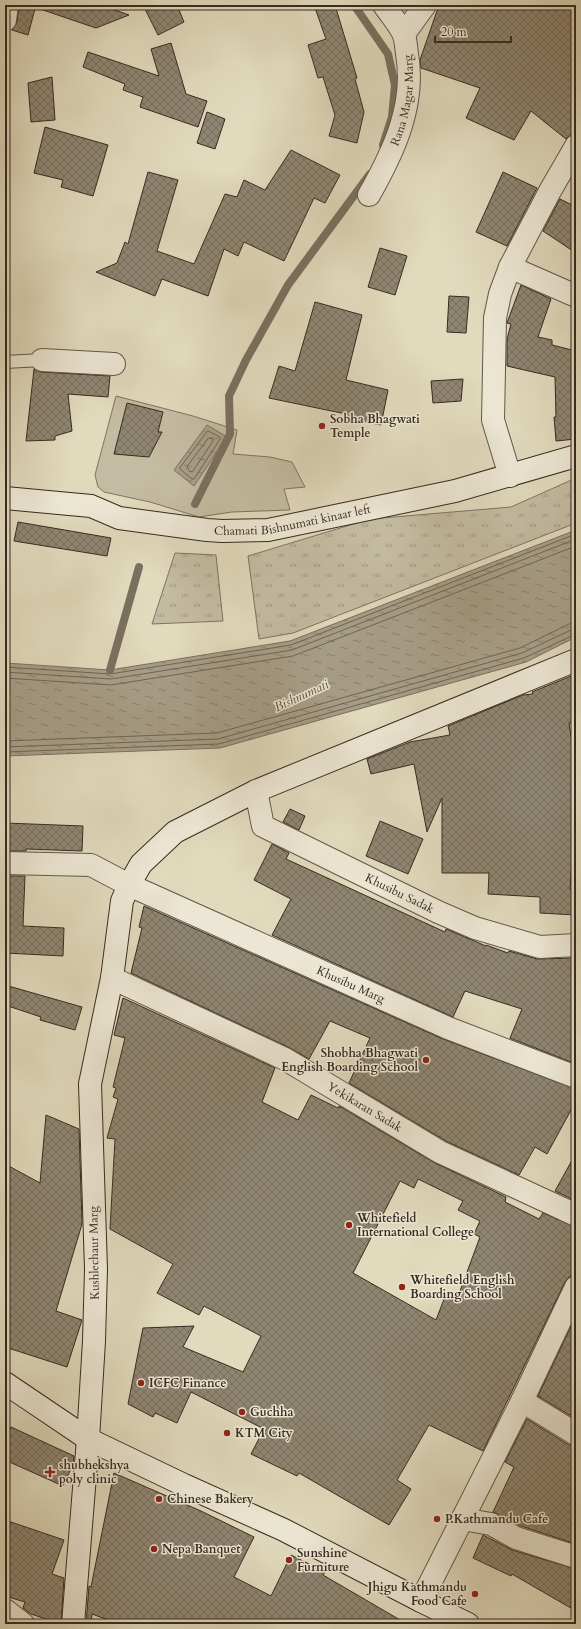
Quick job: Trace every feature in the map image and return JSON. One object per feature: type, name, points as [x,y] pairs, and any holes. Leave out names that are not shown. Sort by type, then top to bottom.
[{"type":"street","points":[[5,20],[7,5]]},
{"type":"street","name":"Rana Magar Marg","points":[[369,196],[388,162],[398,138],[408,89],[408,69],[404,34],[384,5]]},
{"type":"street","points":[[404,34],[425,5]]},
{"type":"street","points":[[510,476],[493,420],[495,318],[500,294],[510,267],[572,161]]},
{"type":"street","points":[[510,267],[576,296]]},
{"type":"street","points":[[42,360],[114,364]]},
{"type":"street","name":"Chamati Bishnumati kinaar left","points":[[5,498],[91,506],[118,518],[207,530],[268,530],[455,491],[576,456]]},
{"type":"street","name":"Kushlechaur Marg","points":[[73,1624],[88,1439],[94,1341],[96,1269],[90,1084],[112,978],[122,901],[129,885],[142,864],[175,832],[256,791],[576,660]]},
{"type":"street","name":"Khusibu Sadak","points":[[256,791],[263,826],[438,912],[475,928],[540,948],[576,945]]},
{"type":"street","name":"Khusibu Marg","points":[[5,863],[91,865],[129,885],[448,1028],[576,1078]]},
{"type":"street","name":"Yekikaran Sadak","points":[[112,978],[285,1059],[440,1152],[576,1215]]},
{"type":"street","points":[[421,1601],[522,1401],[576,1286]]},
{"type":"street","points":[[5,1383],[88,1439],[284,1530],[468,1624]]},
{"type":"street","points":[[522,1401],[576,1434]]},
{"type":"street","points":[[462,1519],[491,1524],[516,1538],[576,1557]]},
{"type":"street","points":[[5,1610],[23,1624]]},
{"type":"lane","points":[[5,362],[42,360]]},
{"type":"green space","points":[[116,396],[193,416],[237,430],[233,454],[270,457],[292,462],[305,487],[284,489],[290,510],[232,512],[199,517],[150,502],[104,492],[98,487],[95,475]]},
{"type":"green space","points":[[576,478],[576,523],[293,633],[259,639],[248,556],[370,519],[511,507]]},
{"type":"green space","points":[[175,553],[216,555],[223,621],[152,624]]},
{"type":"water","points":[[207,425],[227,437],[194,486],[174,470]]},
{"type":"water","name":"Bishnumati","points":[[576,530],[576,637],[526,662],[220,748],[5,756],[5,663],[110,670],[290,641]]},
{"type":"building","points":[[19,5],[36,5],[28,35],[12,30],[17,22]]},
{"type":"building","points":[[41,5],[101,5],[129,15],[96,28],[40,9]]},
{"type":"building","points":[[143,5],[177,5],[184,22],[158,35]]},
{"type":"building","points":[[314,5],[335,5],[357,78],[355,79],[364,112],[357,143],[329,136],[335,115],[323,77],[318,78],[308,45],[326,39]]},
{"type":"building","points":[[439,5],[576,5],[576,128],[571,135],[566,139],[531,111],[514,140],[466,118],[480,88],[421,68],[420,60]]},
{"type":"building","points":[[171,43],[186,94],[207,101],[198,127],[140,107],[143,97],[123,90],[125,84],[83,67],[88,52],[159,76],[151,49]]},
{"type":"building","points":[[52,77],[55,120],[31,122],[28,83]]},
{"type":"building","points":[[207,112],[225,119],[215,149],[197,143]]},
{"type":"building","points":[[45,127],[108,145],[93,196],[61,187],[63,180],[34,173]]},
{"type":"building","points":[[291,150],[340,175],[325,203],[314,198],[284,261],[244,242],[238,256],[224,249],[208,296],[162,279],[155,296],[96,272],[117,263],[125,242],[128,244],[148,172],[178,180],[157,251],[194,264],[225,194],[237,197],[244,180],[265,190]]},
{"type":"building","points":[[503,172],[537,188],[507,246],[476,232]]},
{"type":"building","points":[[560,199],[576,207],[576,253],[543,231]]},
{"type":"building","points":[[380,248],[407,256],[395,295],[368,287]]},
{"type":"building","points":[[521,285],[551,299],[538,337],[552,340],[552,345],[576,351],[576,439],[556,441],[554,417],[556,417],[555,377],[507,366],[507,339],[511,324],[507,323]]},
{"type":"building","points":[[449,296],[469,297],[466,333],[447,332]]},
{"type":"building","points":[[315,302],[362,315],[346,380],[388,390],[381,425],[345,418],[346,414],[269,398],[279,366],[295,371]]},
{"type":"building","points":[[34,369],[41,372],[110,376],[108,397],[68,394],[72,431],[55,436],[55,440],[26,441]]},
{"type":"building","points":[[463,379],[461,401],[433,403],[431,381]]},
{"type":"building","points":[[127,403],[163,412],[158,432],[162,432],[149,457],[114,454]]},
{"type":"building","points":[[18,522],[111,538],[107,556],[14,541]]},
{"type":"building","points":[[576,674],[576,723],[569,723],[576,768],[576,804],[570,889],[576,890],[576,915],[540,913],[540,897],[488,894],[489,873],[442,873],[442,798],[427,832],[414,764],[371,774],[367,759],[410,742],[450,735],[448,726],[523,695],[533,694],[532,692]]},
{"type":"building","points":[[290,809],[305,816],[299,830],[283,822]]},
{"type":"building","points":[[380,821],[423,839],[408,874],[366,856]]},
{"type":"building","points":[[5,823],[83,826],[82,851],[26,849],[26,851],[5,851]]},
{"type":"building","points":[[272,844],[289,853],[286,859],[445,932],[446,929],[486,946],[508,953],[509,951],[537,959],[576,958],[576,1064],[510,1038],[522,1009],[465,991],[453,1017],[272,935],[291,899],[254,880]]},
{"type":"building","points":[[5,876],[25,876],[23,926],[64,928],[63,956],[5,953]]},
{"type":"building","points":[[144,906],[443,1039],[576,1089],[576,1101],[547,1154],[535,1147],[519,1175],[446,1141],[349,1083],[370,1038],[330,1021],[309,1059],[290,1048],[131,973],[142,928],[139,927]]},
{"type":"building","points":[[5,985],[82,1007],[75,1030],[40,1020],[41,1017],[5,1005]]},
{"type":"building","points":[[123,998],[275,1068],[262,1102],[298,1120],[311,1095],[338,1108],[339,1106],[435,1163],[506,1197],[505,1202],[539,1219],[543,1213],[576,1227],[576,1275],[569,1277],[565,1282],[483,1451],[429,1425],[397,1480],[411,1489],[389,1525],[299,1473],[297,1476],[251,1454],[264,1429],[191,1392],[177,1423],[155,1413],[153,1417],[128,1404],[143,1328],[194,1326],[183,1347],[243,1372],[261,1336],[204,1306],[199,1315],[157,1293],[173,1264],[110,1229],[115,1139],[107,1138],[118,1099],[113,1097],[116,1088],[113,1087],[125,1038],[114,1035]],"holes":[[[418,1179],[463,1201],[458,1210],[480,1221],[474,1234],[480,1237],[457,1299],[446,1294],[436,1320],[353,1273],[400,1181],[414,1188]]]},
{"type":"building","points":[[46,1115],[79,1129],[82,1224],[56,1311],[82,1320],[67,1367],[5,1347],[5,1164],[40,1183]]},
{"type":"building","points":[[576,1153],[576,1201],[555,1191]]},
{"type":"building","points":[[576,1316],[576,1419],[538,1396]]},
{"type":"building","points":[[527,1419],[569,1445],[576,1446],[576,1544],[521,1526],[493,1512],[514,1467],[505,1462]]},
{"type":"building","name":"shubhekshya poly clinic","points":[[11,1427],[74,1456],[73,1464],[63,1486],[5,1460],[5,1440]]},
{"type":"building","points":[[114,1473],[201,1511],[254,1537],[234,1577],[271,1596],[291,1555],[325,1572],[323,1575],[407,1624],[119,1624],[92,1614],[91,1624],[86,1624],[89,1586],[91,1587]]},
{"type":"building","points":[[5,1520],[64,1540],[52,1574],[64,1578],[61,1624],[31,1614],[23,1608],[25,1602],[5,1596]]},
{"type":"building","points":[[483,1535],[512,1550],[576,1569],[576,1611],[512,1574],[511,1576],[473,1558]]},
{"type":"waterway","points":[[354,5],[388,54],[395,85],[392,117],[383,145]]},
{"type":"waterway","points":[[195,504],[230,434],[229,396],[246,360],[288,285],[370,174]]},
{"type":"waterway","points":[[110,670],[139,567]]},
{"type":"place","name":"Sobha Bhagwati Temple","points":[[322,426]]},
{"type":"place","name":"Shobha Bhagwati English Boarding School","points":[[426,1060]]},
{"type":"place","name":"Whitefield International College","points":[[349,1225]]},
{"type":"place","name":"Whitefield English Boarding School","points":[[402,1287]]},
{"type":"place","name":"ICFC Finance","points":[[141,1383]]},
{"type":"place","name":"Guchha","points":[[242,1412]]},
{"type":"place","name":"KTM City","points":[[227,1433]]},
{"type":"place","name":"shubhekshya poly clinic","points":[[50,1472]]},
{"type":"place","name":"Chinese Bakery","points":[[159,1499]]},
{"type":"place","name":"P.Kathmandu Cafe","points":[[437,1519]]},
{"type":"place","name":"Nepa Banquet","points":[[154,1549]]},
{"type":"place","name":"Sunshine Furniture","points":[[289,1560]]},
{"type":"place","name":"Jhigu Kathmandu Food Cafe","points":[[475,1594]]}]
